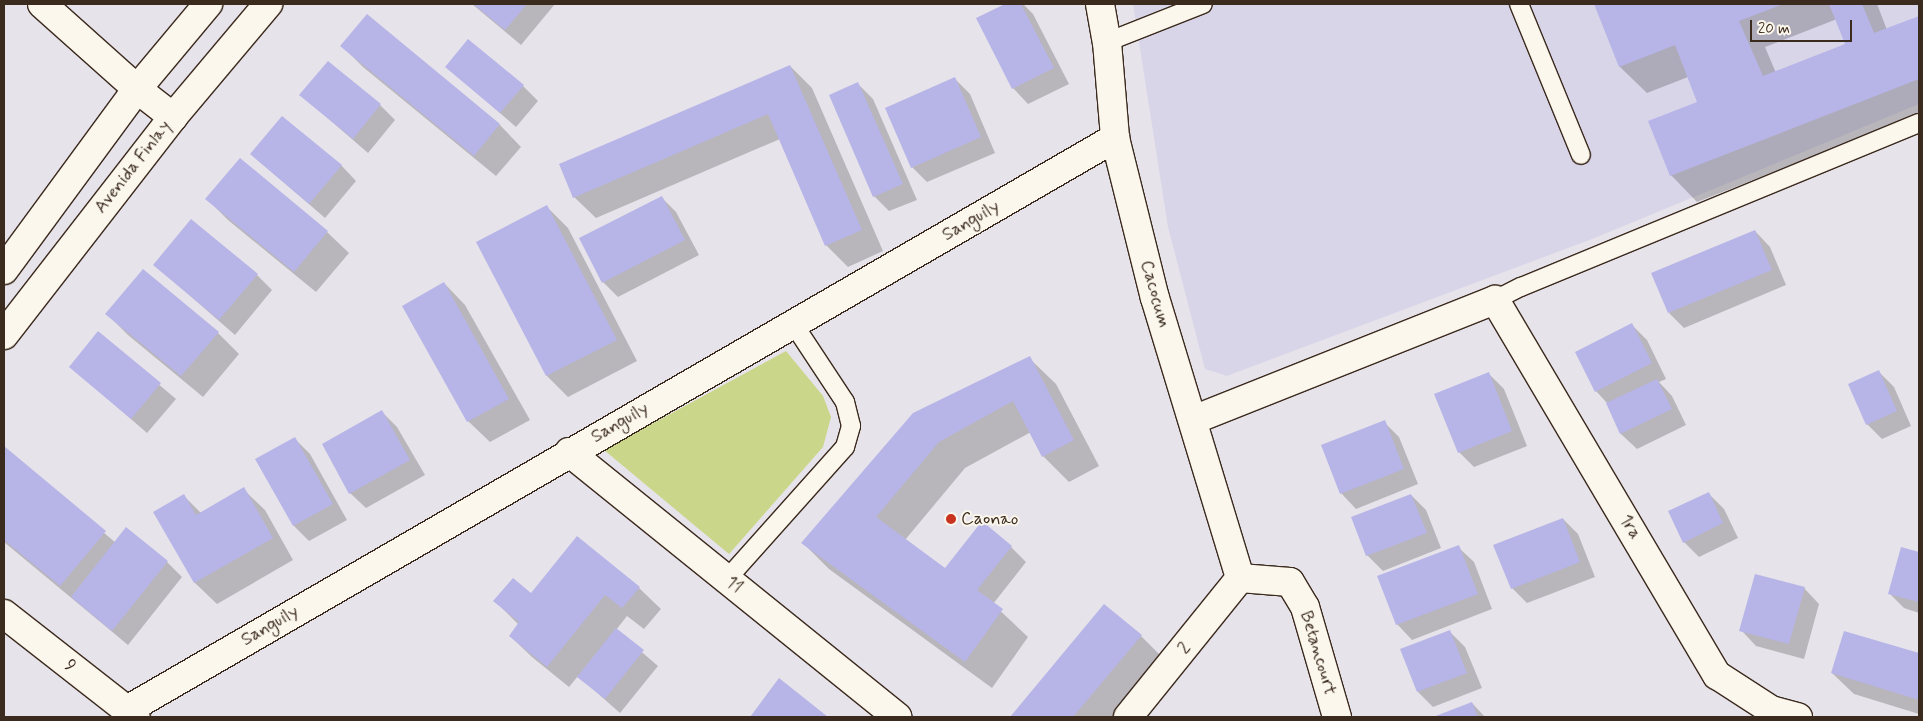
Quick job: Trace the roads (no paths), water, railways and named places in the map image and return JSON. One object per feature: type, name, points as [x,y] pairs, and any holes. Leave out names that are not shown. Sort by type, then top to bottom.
[{"type":"street","points":[[42,4],[138,89],[173,117]]},
{"type":"street","points":[[4,270],[138,89],[208,4]]},
{"type":"street","name":"Avenida Finlay","points":[[4,335],[173,117],[268,4]]},
{"type":"street","name":"Cacocum","points":[[1100,4],[1107,42],[1115,138],[1155,298],[1240,578]]},
{"type":"street","name":"Sanguily","points":[[132,713],[569,452],[1115,138]]},
{"type":"street","points":[[1193,420],[1495,300]]},
{"type":"street","name":"1ra","points":[[1495,300],[1717,675],[1771,710],[1798,717]]},
{"type":"street","name":"11","points":[[569,452],[898,717]]},
{"type":"street","name":"2","points":[[1128,717],[1240,578]]},
{"type":"street","name":"Betancourt","points":[[1240,578],[1290,582],[1305,607],[1337,717]]},
{"type":"street","name":"9","points":[[4,614],[132,713]]},
{"type":"lane","points":[[1107,42],[1203,4]]},
{"type":"lane","points":[[1520,4],[1580,155]]},
{"type":"lane","points":[[1495,300],[1521,287],[1919,123]]},
{"type":"lane","points":[[727,579],[845,447],[851,426],[845,402],[793,323]]},
{"type":"place","name":"Caonao","points":[[951,519]]}]
